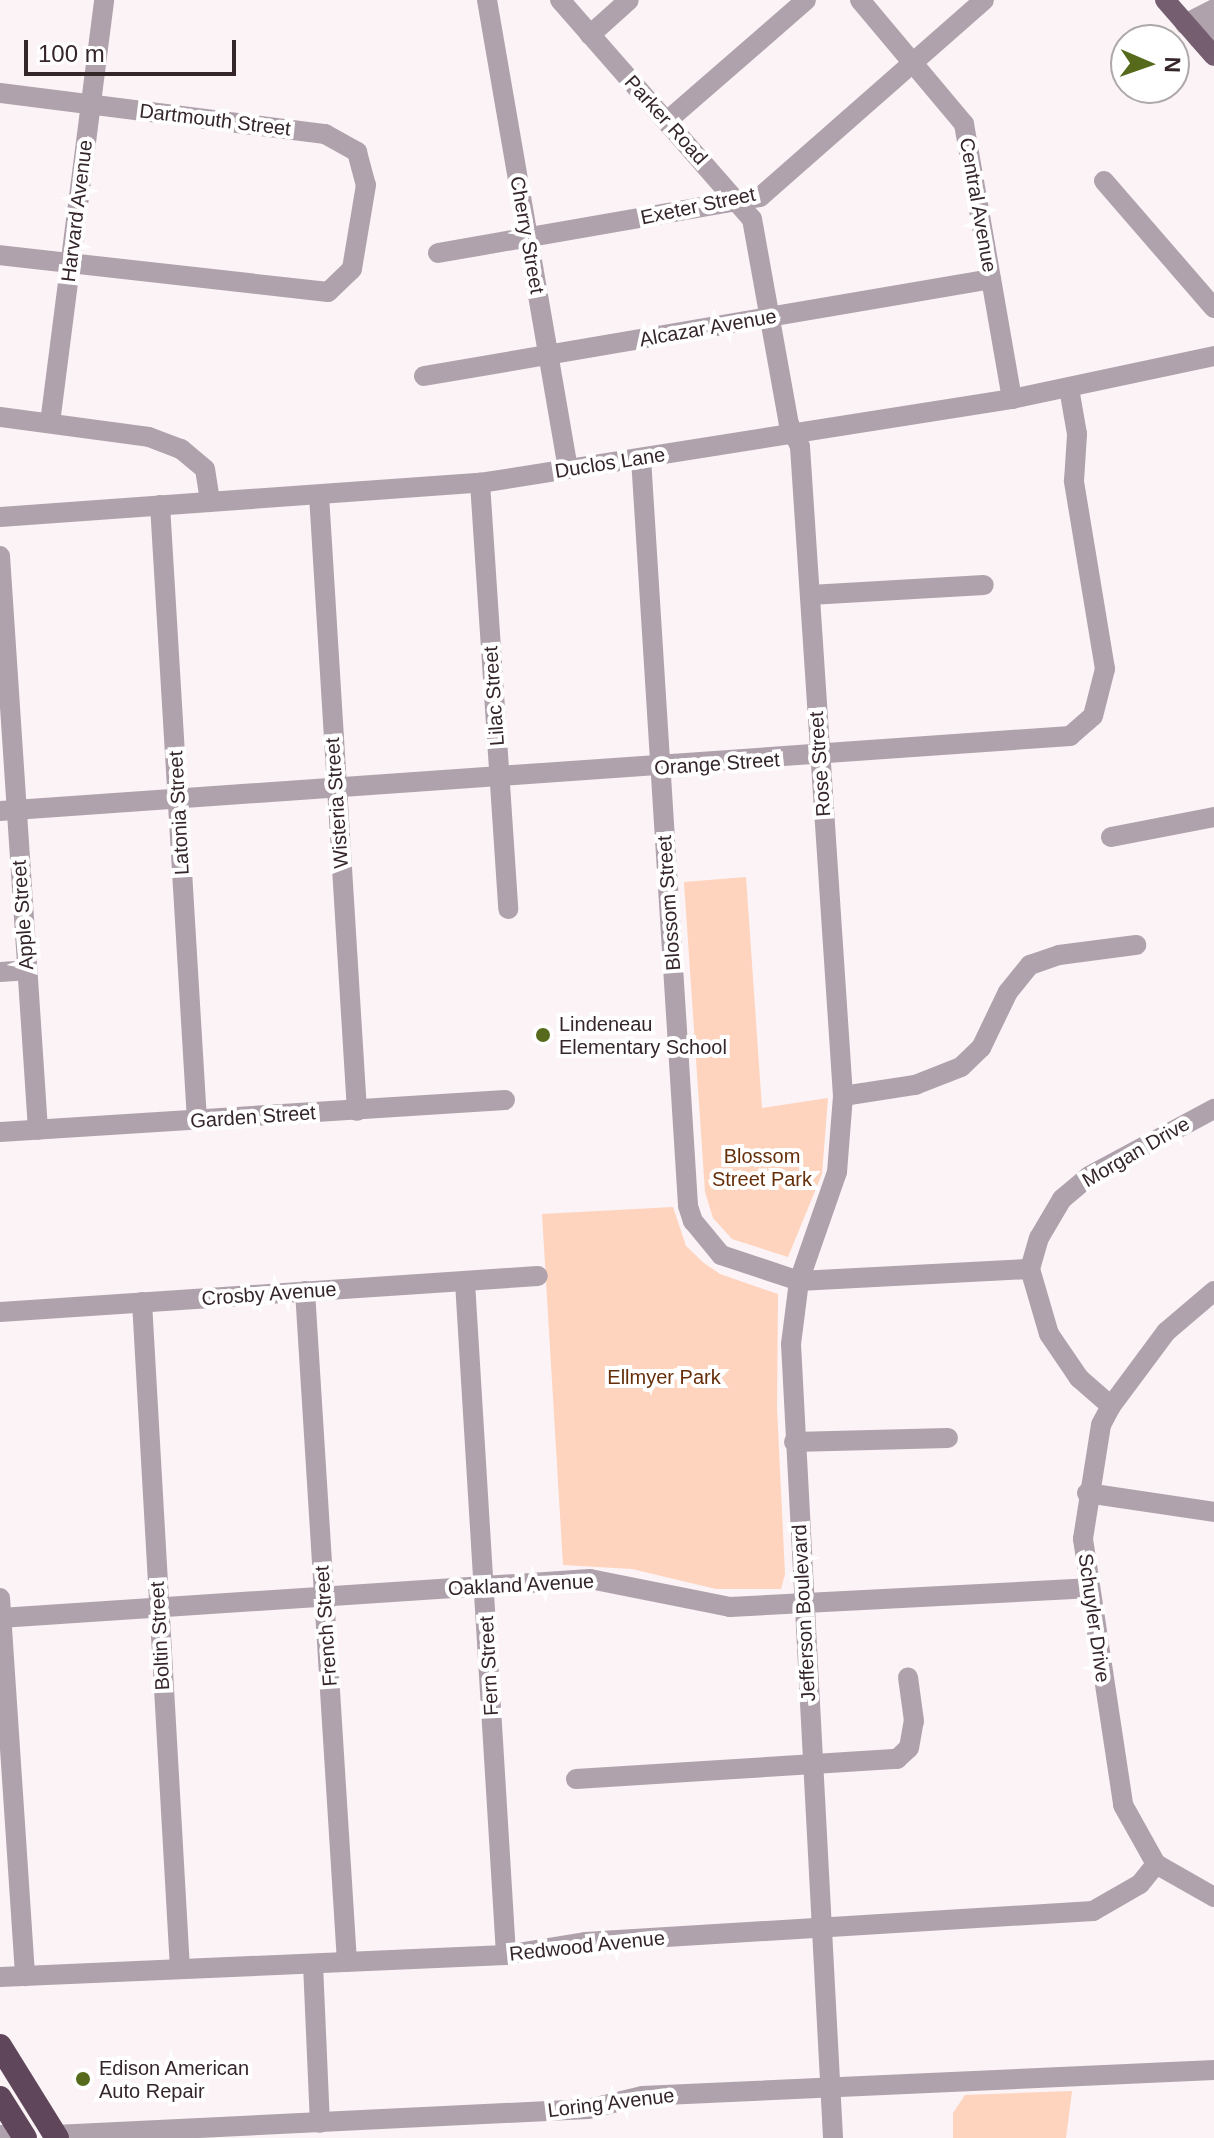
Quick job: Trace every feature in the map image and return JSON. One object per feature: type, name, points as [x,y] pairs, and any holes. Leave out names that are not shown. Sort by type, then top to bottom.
[{"type":"highway","points":[[0,2046],[56,2137]]},
{"type":"highway","points":[[0,2098],[16,2136]]},
{"type":"main road","points":[[1165,0],[1199,30],[1214,56]]},
{"type":"street","name":"Harvard Avenue","points":[[50,423],[104,0]]},
{"type":"street","name":"Cherry Street","points":[[487,0],[568,469]]},
{"type":"street","name":"Parker Road","points":[[560,0],[739,202],[754,223],[769,317],[794,434]]},
{"type":"street","points":[[590,35],[629,0]]},
{"type":"street","points":[[667,121],[806,0]]},
{"type":"street","name":"Central Avenue","points":[[860,0],[964,124],[1012,399]]},
{"type":"street","name":"Exeter Street","points":[[438,253],[760,197],[984,0]]},
{"type":"street","points":[[1199,30],[1214,9]]},
{"type":"street","name":"Dartmouth Street","points":[[0,93],[338,137],[363,161],[361,218],[352,269],[328,292],[70,264]]},
{"type":"street","points":[[1104,181],[1214,308]]},
{"type":"street","points":[[0,255],[70,264]]},
{"type":"street","name":"Alcazar Avenue","points":[[424,376],[991,279]]},
{"type":"street","name":"Duclos Lane","points":[[0,517],[480,483],[1012,399],[1213,361]]},
{"type":"street","name":"Orange Street","points":[[8,811],[1053,741],[1070,736],[1093,716],[1105,669],[1074,481],[1077,434],[1069,388]]},
{"type":"street","points":[[0,417],[149,437],[181,449],[205,469],[210,502]]},
{"type":"street","name":"Rose Street","points":[[794,434],[800,447],[843,1096]]},
{"type":"street","name":"Blossom Street","points":[[641,458],[688,1206],[700,1234],[721,1255],[799,1281]]},
{"type":"street","name":"Lilac Street","points":[[480,483],[508,909]]},
{"type":"street","name":"Wisteria Street","points":[[319,495],[357,1111]]},
{"type":"street","name":"Latonia Street","points":[[160,505],[197,1121]]},
{"type":"street","name":"Apple Street","points":[[0,556],[8,811],[26,970],[38,1130]]},
{"type":"street","points":[[810,595],[984,585]]},
{"type":"street","points":[[1111,837],[1214,817]]},
{"type":"street","points":[[843,1096],[915,1085],[961,1067],[981,1048],[1008,992],[1030,965],[1059,955],[1136,945]]},
{"type":"street","points":[[0,972],[26,970]]},
{"type":"street","name":"Jefferson Boulevard","points":[[833,2138],[791,1344],[799,1281],[837,1172],[843,1096]]},
{"type":"street","name":"Garden Street","points":[[0,1132],[505,1100]]},
{"type":"street","name":"Morgan Drive","points":[[1030,1269],[1045,1226],[1071,1191],[1123,1155],[1214,1109]]},
{"type":"street","points":[[799,1281],[1030,1269],[1049,1334],[1079,1378],[1111,1406]]},
{"type":"street","name":"Crosby Avenue","points":[[0,1312],[538,1276]]},
{"type":"street","name":"Fern Street","points":[[465,1282],[506,1955]]},
{"type":"street","name":"French Street","points":[[305,1291],[347,1962]]},
{"type":"street","name":"Schuyler Drive","points":[[1156,1864],[1123,1805],[1087,1588],[1083,1539],[1087,1493],[1101,1425],[1111,1406],[1166,1332],[1214,1291]]},
{"type":"street","name":"Boltin Street","points":[[142,1302],[180,1969]]},
{"type":"street","points":[[794,1442],[948,1438]]},
{"type":"street","points":[[1087,1493],[1214,1512]]},
{"type":"street","name":"Oakland Avenue","points":[[0,1612],[158,1609],[590,1579],[730,1607],[1087,1588]]},
{"type":"street","points":[[0,1612],[25,1976]]},
{"type":"street","points":[[576,1779],[902,1757],[914,1721],[908,1677]]},
{"type":"street","points":[[1156,1864],[1214,1897]]},
{"type":"street","name":"Redwood Avenue","points":[[0,1977],[506,1955],[585,1942],[1093,1911],[1140,1884],[1156,1864]]},
{"type":"street","points":[[313,1964],[320,2123]]},
{"type":"street","name":"Loring Avenue","points":[[56,2137],[588,2109],[642,2096],[1214,2070]]},
{"type":"green space","name":"Blossom Street Park","points":[[746,877],[762,1108],[828,1098],[822,1174],[788,1257],[732,1239],[713,1218],[705,1192],[684,882]]},
{"type":"green space","name":"Ellmyer Park","points":[[673,1207],[686,1246],[704,1263],[720,1274],[778,1294],[777,1408],[785,1574],[781,1589],[716,1589],[632,1569],[563,1565],[542,1214]]},
{"type":"green space","points":[[1072,2091],[1066,2138],[953,2138],[953,2113],[965,2095]]},
{"type":"place","name":"Lindeneau Elementary School","points":[[543,1035]]},
{"type":"place","name":"Edison American Auto Repair","points":[[83,2079]]}]
